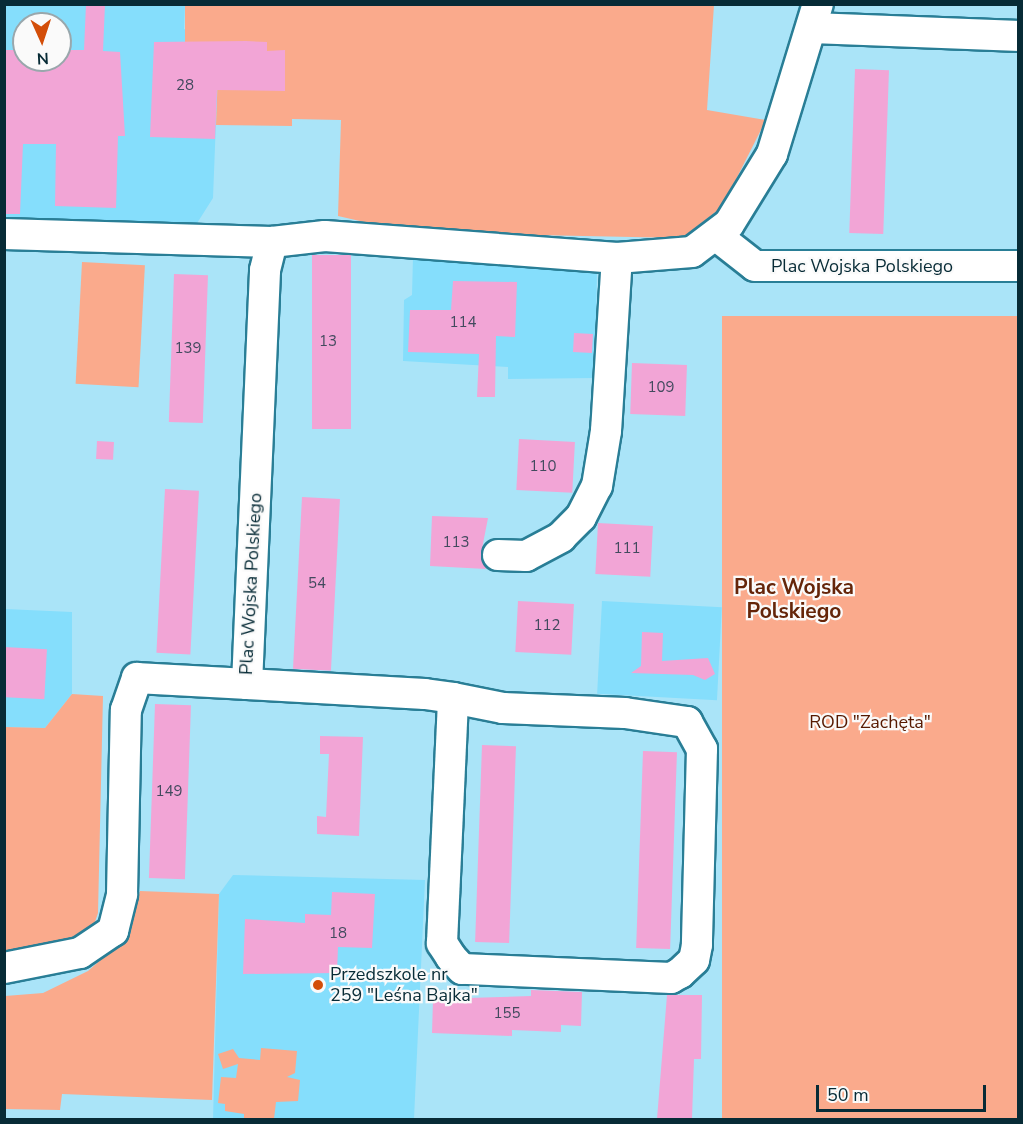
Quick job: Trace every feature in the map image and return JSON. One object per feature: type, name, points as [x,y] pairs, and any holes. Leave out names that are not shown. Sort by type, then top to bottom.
[{"type":"street","points":[[4,234],[272,242],[325,236],[617,258],[678,256],[718,237],[772,154],[816,16],[1018,36]]},
{"type":"street","name":"Plac Wojska Polskiego","points":[[718,237],[754,266],[1018,266]]},
{"type":"street","name":"Plac Wojska Polskiego","points":[[4,968],[80,953],[105,938],[119,915],[123,883],[126,710],[137,678],[247,684],[265,270],[272,242]]},
{"type":"street","points":[[498,555],[526,556],[561,537],[581,517],[597,486],[606,431],[617,258]]},
{"type":"street","points":[[247,684],[453,698],[503,708],[670,717],[694,728],[702,749],[697,945],[694,960],[680,973],[671,978],[462,969],[451,957],[442,943],[453,698]]},
{"type":"shaded area","points":[[4,5],[185,5],[184,29],[219,44],[213,198],[194,228],[5,224]]},
{"type":"shaded area","points":[[413,257],[597,272],[595,378],[508,379],[508,367],[403,361],[404,300],[412,295]]},
{"type":"shaded area","points":[[602,601],[722,607],[717,700],[597,694]]},
{"type":"shaded area","points":[[5,609],[72,612],[72,694],[45,728],[5,727]]},
{"type":"shaded area","name":"Przedszkole nr 259 \"Leśna Bajka\"","points":[[233,875],[425,880],[414,1119],[213,1120],[219,894]]},
{"type":"green space","points":[[185,5],[714,5],[707,110],[766,120],[722,207],[682,238],[534,235],[373,224],[338,216],[341,120],[292,119],[292,126],[216,125],[219,44],[185,43]]},
{"type":"green space","points":[[82,262],[145,265],[139,387],[76,384]]},
{"type":"green space","name":"ROD \"Zachęta\"","points":[[722,316],[1018,316],[1018,1119],[722,1119]]},
{"type":"green space","points":[[72,694],[103,696],[98,913],[92,931],[79,945],[5,958],[5,727],[45,728]]},
{"type":"green space","points":[[140,891],[219,894],[212,1100],[62,1094],[60,1110],[5,1109],[5,996],[43,993],[88,971],[130,934]]},
{"type":"green space","points":[[261,1048],[297,1051],[295,1073],[287,1077],[300,1080],[298,1101],[276,1102],[274,1119],[244,1119],[244,1114],[225,1111],[225,1104],[218,1103],[221,1077],[236,1078],[238,1064],[223,1069],[218,1054],[233,1049],[239,1058],[260,1060]]},
{"type":"building","points":[[86,4],[105,4],[103,51],[120,52],[125,136],[118,136],[116,208],[55,206],[56,144],[23,144],[20,214],[4,214],[4,50],[12,50],[12,72],[72,72],[72,50],[84,50]]},
{"type":"building","points":[[154,42],[267,42],[267,51],[285,50],[285,91],[217,90],[215,139],[150,137]]},
{"type":"building","points":[[855,69],[889,70],[883,234],[849,233]]},
{"type":"building","points":[[312,255],[351,255],[351,429],[312,429]]},
{"type":"building","points":[[174,274],[208,275],[203,423],[169,422]]},
{"type":"building","points":[[453,281],[517,282],[515,337],[496,336],[495,397],[477,397],[479,354],[408,352],[410,310],[451,310]]},
{"type":"building","points":[[574,333],[593,334],[592,353],[573,352]]},
{"type":"building","points":[[632,363],[687,365],[685,416],[630,414]]},
{"type":"building","points":[[519,439],[575,442],[572,493],[516,490]]},
{"type":"building","points":[[97,441],[114,442],[113,460],[96,459]]},
{"type":"building","points":[[165,489],[199,491],[190,655],[156,653]]},
{"type":"building","points":[[302,497],[340,499],[331,671],[293,669]]},
{"type":"building","points":[[432,516],[488,518],[481,554],[486,569],[430,566]]},
{"type":"building","points":[[598,523],[653,526],[650,577],[595,574]]},
{"type":"building","points":[[518,601],[574,604],[571,655],[515,652]]},
{"type":"building","points":[[642,632],[663,633],[662,661],[708,658],[715,674],[705,680],[693,675],[631,673],[641,666]]},
{"type":"building","points":[[4,647],[47,649],[44,699],[4,697]]},
{"type":"building","points":[[155,704],[191,705],[185,879],[149,878]]},
{"type":"building","points":[[320,736],[363,737],[359,836],[317,834],[317,816],[326,817],[329,754],[320,754]]},
{"type":"building","points":[[482,745],[516,746],[509,943],[475,942]]},
{"type":"building","points":[[643,751],[677,752],[670,949],[636,948]]},
{"type":"building","points":[[332,892],[375,894],[372,948],[338,947],[337,973],[243,974],[245,919],[305,923],[305,914],[331,915]]},
{"type":"building","points":[[531,990],[582,992],[581,1026],[561,1025],[561,1032],[512,1030],[512,1036],[432,1033],[433,999],[531,996]]},
{"type":"building","points":[[667,995],[702,995],[701,1059],[694,1059],[692,1119],[657,1119]]},
{"type":"place","name":"Przedszkole nr 259 \"Leśna Bajka\"","points":[[318,985]]},
{"type":"district","name":"Plac Wojska Polskiego","points":[[794,599]]}]
